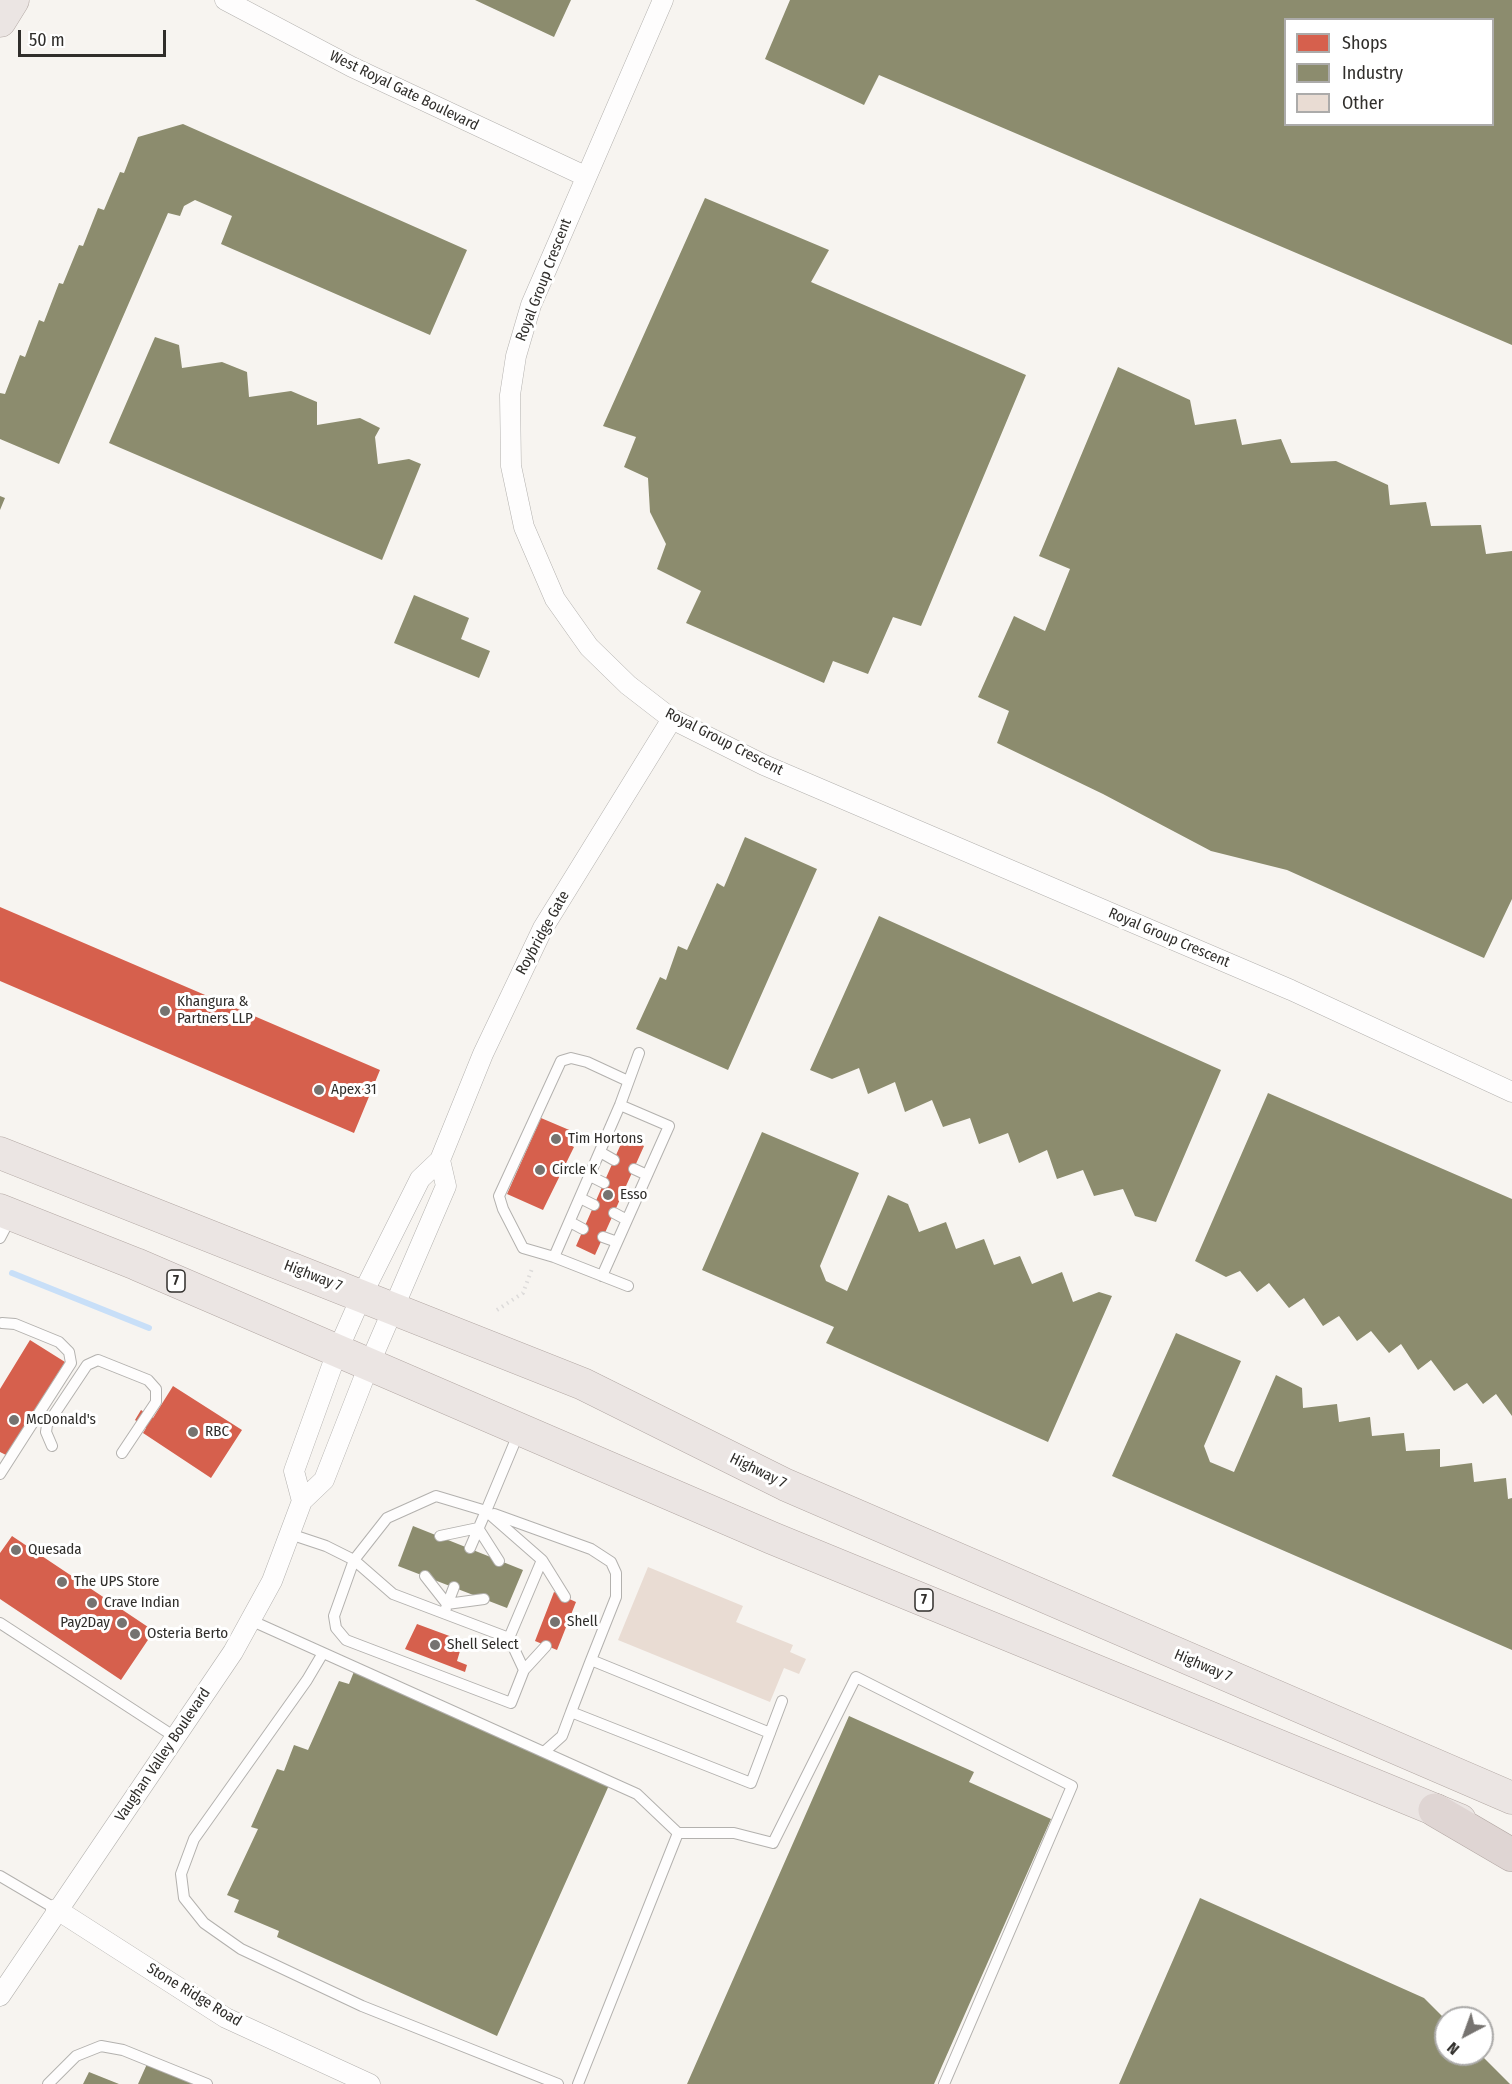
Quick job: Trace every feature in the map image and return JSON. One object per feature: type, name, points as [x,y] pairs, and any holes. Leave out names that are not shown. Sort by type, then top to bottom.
[{"type":"highway","points":[[1435,1810],[1512,1855]]},
{"type":"main road","points":[[0,21],[13,0]]},
{"type":"main road","name":"Highway 7","points":[[0,1153],[583,1384],[786,1485],[1512,1798]]},
{"type":"main road","name":"7","points":[[4,1221],[136,1264],[772,1538],[1512,1843]]},
{"type":"street","name":"West Royal Gate Boulevard","points":[[225,0],[352,67],[585,176]]},
{"type":"street","name":"Royal Group Crescent","points":[[663,0],[531,305],[516,356],[510,395],[512,466],[524,528],[555,599],[589,647],[628,685],[672,719],[764,765],[1292,990],[1512,1092]]},
{"type":"street","name":"Roybridge Gate","points":[[363,1295],[420,1179],[440,1160],[501,1012],[543,928],[672,719]]},
{"type":"street","points":[[369,1365],[446,1186],[440,1160]]},
{"type":"street","points":[[302,1501],[294,1471],[337,1352],[363,1295]]},
{"type":"street","name":"Vaughan Valley Boulevard","points":[[0,1996],[56,1909],[233,1652],[272,1581],[302,1501],[324,1480],[369,1365]]},
{"type":"street","name":"Stone Ridge Road","points":[[56,1909],[226,2018],[370,2084]]},
{"type":"lane","points":[[554,1257],[620,1106],[639,1053]]},
{"type":"lane","points":[[628,1081],[587,1062],[571,1058],[561,1061],[499,1196],[523,1248],[554,1257],[628,1286]]},
{"type":"lane","points":[[602,1276],[669,1126],[620,1106]]},
{"type":"lane","points":[[600,1152],[614,1160]]},
{"type":"lane","points":[[634,1169],[647,1175]]},
{"type":"lane","points":[[590,1176],[604,1183]]},
{"type":"lane","points":[[624,1192],[637,1198]]},
{"type":"lane","points":[[580,1198],[594,1205]]},
{"type":"lane","points":[[614,1214],[627,1220]]},
{"type":"lane","points":[[570,1222],[583,1228]]},
{"type":"lane","points":[[603,1237],[617,1242]]},
{"type":"lane","points":[[0,1474],[70,1362],[69,1353],[59,1342],[15,1324],[2,1323]]},
{"type":"lane","points":[[52,1446],[46,1432],[47,1425],[87,1365],[98,1360],[148,1380],[156,1389],[156,1402],[122,1453]]},
{"type":"lane","points":[[470,1548],[520,1429]]},
{"type":"lane","points":[[544,1752],[562,1737],[616,1597],[616,1573],[611,1562],[591,1549],[486,1511],[436,1496],[387,1518],[354,1560],[334,1616],[336,1628],[346,1640],[511,1703],[524,1670],[546,1646]]},
{"type":"lane","points":[[486,1511],[542,1560],[565,1597]]},
{"type":"lane","points":[[440,1536],[478,1528]]},
{"type":"lane","points":[[478,1528],[499,1561]]},
{"type":"lane","points":[[290,1534],[326,1546],[354,1560],[393,1594],[446,1608],[509,1638],[524,1670]]},
{"type":"lane","points":[[509,1638],[542,1560]]},
{"type":"lane","points":[[425,1576],[446,1608]]},
{"type":"lane","points":[[446,1608],[454,1587]]},
{"type":"lane","points":[[446,1608],[484,1599]]},
{"type":"lane","points":[[250,1620],[637,1794],[678,1833],[734,1833],[773,1843],[856,1677],[1072,1786],[944,2084]]},
{"type":"lane","points":[[0,1623],[175,1737]]},
{"type":"lane","points":[[323,1653],[307,1680],[194,1839],[181,1875],[184,1898],[204,1923],[241,1949],[362,2006],[558,2084]]},
{"type":"lane","points":[[591,1660],[770,1733]]},
{"type":"lane","points":[[572,1712],[751,1783],[782,1701]]},
{"type":"lane","points":[[578,2084],[678,1833]]},
{"type":"lane","points":[[0,1876],[56,1909]]},
{"type":"lane","points":[[48,2084],[76,2056],[100,2046],[123,2050],[207,2084]]},
{"type":"path","points":[[497,1310],[523,1293],[538,1253]]},
{"type":"building: Shops","points":[[0,907],[380,1070],[354,1133],[0,981]]},
{"type":"building: Shops","name":"Circle K","points":[[541,1118],[574,1132],[568,1144],[574,1147],[543,1210],[507,1194]]},
{"type":"building: Shops","points":[[624,1137],[644,1146],[595,1255],[576,1246]]},
{"type":"building: Shops","name":"McDonald's","points":[[30,1340],[65,1362],[6,1455],[0,1452],[0,1389]]},
{"type":"building: Shops","name":"RBC","points":[[173,1386],[242,1430],[211,1478],[143,1433],[146,1428],[135,1420],[141,1410],[153,1418]]},
{"type":"building: Shops","points":[[12,1536],[154,1631],[121,1680],[0,1599],[0,1553]]},
{"type":"building: Shops","name":"Shell","points":[[554,1592],[576,1602],[557,1650],[535,1641]]},
{"type":"building: Shops","name":"Shell Select","points":[[417,1624],[463,1641],[457,1661],[467,1665],[465,1672],[405,1649]]},
{"type":"building: Industry","points":[[475,0],[571,0],[554,37]]},
{"type":"building: Industry","points":[[790,0],[1512,0],[1512,345],[879,75],[864,105],[765,59]]},
{"type":"building: Industry","points":[[183,124],[467,250],[430,335],[221,244],[232,216],[195,200],[184,206],[180,216],[168,213],[59,464],[0,439],[0,393],[5,394],[20,355],[25,357],[39,320],[44,322],[59,283],[63,284],[79,245],[83,246],[98,208],[104,210],[120,172],[124,173],[138,137]]},
{"type":"building: Industry","points":[[705,198],[829,250],[811,282],[1026,375],[921,626],[893,617],[868,674],[833,661],[824,683],[686,623],[701,591],[657,569],[666,544],[650,512],[648,478],[624,467],[636,437],[603,426]]},
{"type":"building: Industry","points":[[155,337],[179,345],[182,368],[222,362],[247,372],[249,397],[291,391],[317,402],[317,425],[360,418],[380,428],[375,437],[378,464],[409,459],[421,464],[382,560],[109,443]]},
{"type":"building: Industry","points":[[1118,367],[1190,400],[1195,425],[1236,419],[1242,445],[1281,439],[1291,463],[1336,461],[1388,485],[1390,505],[1426,502],[1431,526],[1481,525],[1486,554],[1512,551],[1512,899],[1484,958],[1287,870],[1211,851],[1103,794],[997,743],[1009,711],[978,697],[1014,616],[1045,631],[1070,569],[1039,556]]},
{"type":"building: Industry","points":[[0,496],[5,498],[0,510]]},
{"type":"building: Industry","points":[[414,595],[469,618],[461,639],[490,651],[479,678],[394,643]]},
{"type":"building: Industry","points":[[745,837],[817,869],[728,1070],[636,1029],[660,977],[666,980],[678,946],[687,950],[717,883],[724,887]]},
{"type":"building: Industry","points":[[879,916],[1221,1070],[1156,1222],[1135,1216],[1123,1189],[1094,1196],[1083,1170],[1057,1179],[1047,1150],[1019,1163],[1008,1133],[979,1144],[970,1118],[943,1127],[932,1100],[905,1112],[895,1082],[868,1094],[859,1068],[832,1079],[810,1070]]},
{"type":"building: Industry","points":[[1268,1093],[1512,1199],[1512,1416],[1496,1394],[1483,1404],[1467,1383],[1454,1391],[1431,1360],[1418,1370],[1401,1344],[1389,1353],[1371,1331],[1357,1341],[1339,1316],[1323,1326],[1304,1298],[1289,1308],[1269,1283],[1257,1292],[1240,1271],[1226,1277],[1195,1261]]},
{"type":"building: Industry","points":[[762,1132],[859,1173],[820,1266],[826,1281],[847,1291],[888,1195],[908,1204],[919,1232],[946,1222],[956,1249],[984,1239],[994,1265],[1020,1256],[1032,1284],[1062,1272],[1073,1302],[1099,1292],[1112,1296],[1048,1442],[826,1343],[834,1327],[702,1270]]},
{"type":"building: Industry","points":[[1176,1333],[1241,1361],[1204,1446],[1210,1462],[1234,1472],[1276,1375],[1302,1388],[1303,1408],[1337,1404],[1339,1422],[1370,1417],[1372,1436],[1404,1433],[1406,1451],[1440,1449],[1440,1467],[1472,1463],[1474,1482],[1506,1478],[1508,1499],[1512,1498],[1512,1650],[1112,1476]]},
{"type":"building: Industry","points":[[413,1526],[523,1570],[507,1608],[398,1566]]},
{"type":"building: Industry","points":[[355,1669],[610,1783],[497,2036],[277,1937],[279,1931],[234,1912],[239,1900],[227,1895],[258,1829],[251,1827],[277,1769],[284,1771],[294,1745],[308,1750],[339,1681],[349,1684]]},
{"type":"building: Industry","points":[[849,1716],[974,1772],[969,1782],[1051,1819],[934,2084],[687,2084]]},
{"type":"building: Industry","points":[[1200,1898],[1424,1998],[1434,2008],[1434,2066],[1492,2066],[1510,2084],[1119,2084]]},
{"type":"building: Industry","points":[[147,2064],[193,2084],[138,2084]]},
{"type":"building: Industry","points":[[89,2072],[119,2084],[83,2084]]},
{"type":"building: Other","points":[[648,1567],[743,1606],[736,1622],[793,1645],[790,1652],[806,1659],[799,1674],[784,1668],[770,1702],[618,1640]]},
{"type":"waterway","points":[[12,1273],[149,1328]]},
{"type":"place","name":"Khangura & Partners LLP","points":[[165,1011]]},
{"type":"place","name":"Apex 31","points":[[319,1090]]},
{"type":"place","name":"Tim Hortons","points":[[556,1139]]},
{"type":"place","name":"Circle K","points":[[540,1170]]},
{"type":"place","name":"Esso","points":[[608,1195]]},
{"type":"place","name":"McDonald's","points":[[14,1420]]},
{"type":"place","name":"RBC","points":[[193,1432]]},
{"type":"place","name":"Quesada","points":[[16,1550]]},
{"type":"place","name":"The UPS Store","points":[[62,1582]]},
{"type":"place","name":"Crave Indian","points":[[92,1603]]},
{"type":"place","name":"Shell","points":[[555,1622]]},
{"type":"place","name":"Pay2Day","points":[[122,1623]]},
{"type":"place","name":"Osteria Berto","points":[[135,1634]]},
{"type":"place","name":"Shell Select","points":[[435,1645]]}]
